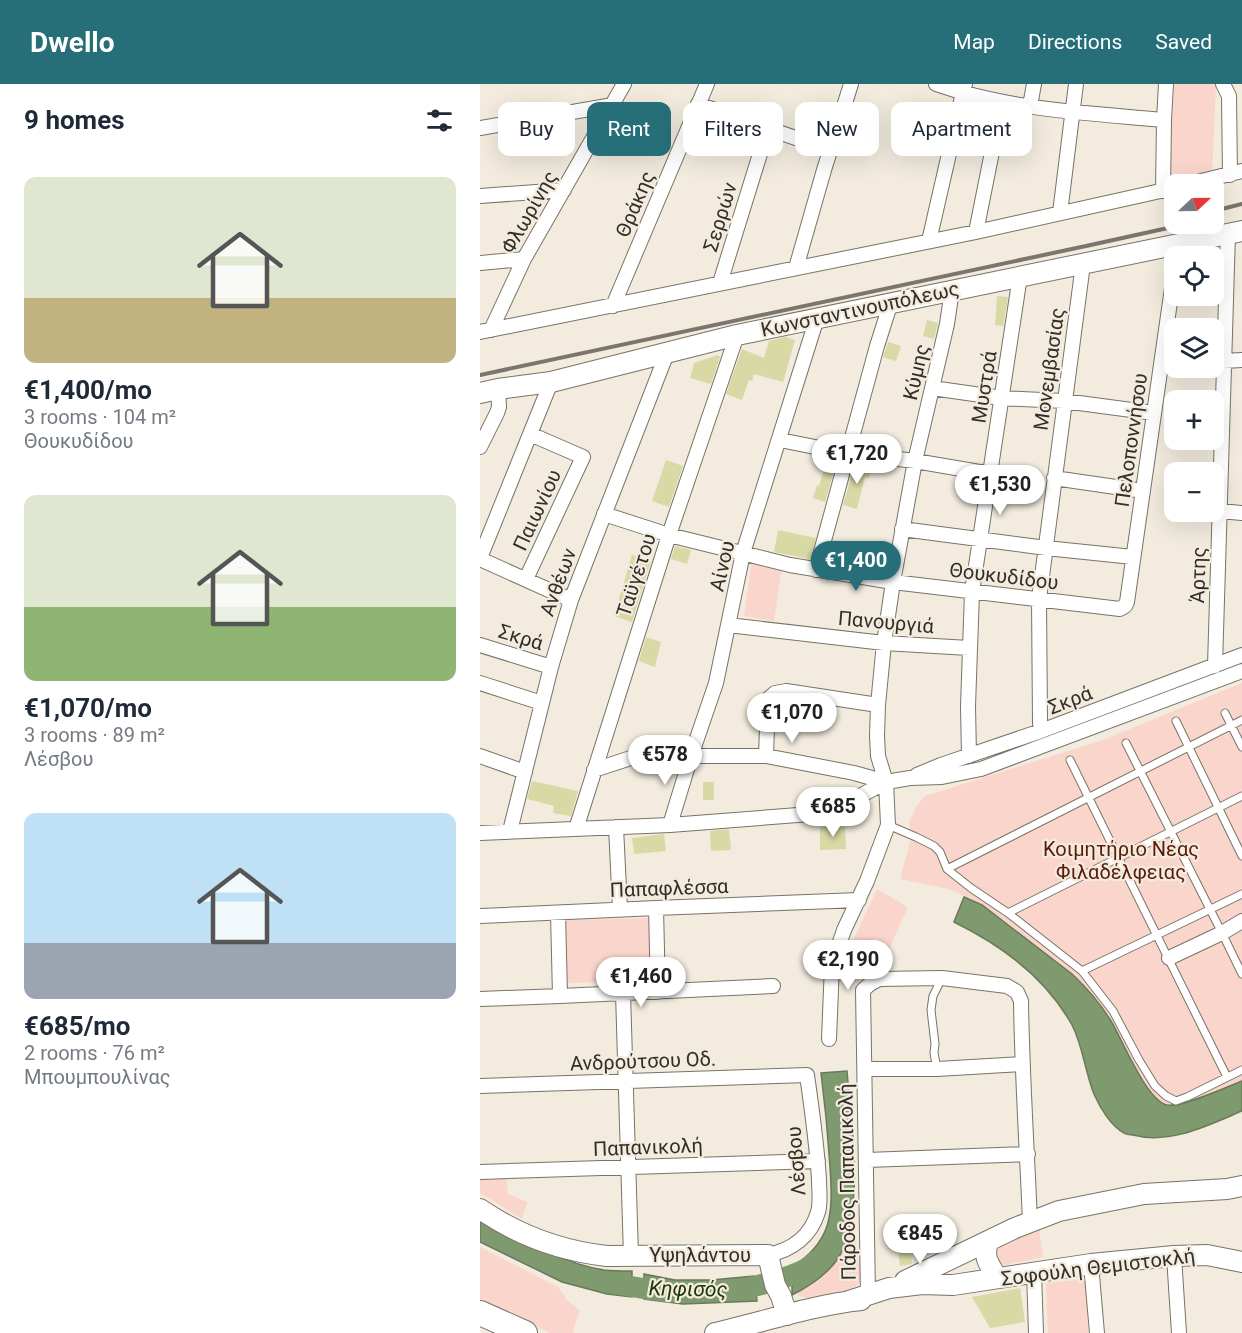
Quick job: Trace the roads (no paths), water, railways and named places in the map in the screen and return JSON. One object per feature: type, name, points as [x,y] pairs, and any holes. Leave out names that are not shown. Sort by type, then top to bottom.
[{"type":"highway","points":[[480,1313],[525,1333]]},
{"type":"main road","name":"Κωνσταντινουπόλεως","points":[[1191,246],[1235,232]]},
{"type":"main road","name":"Κωνσταντινουπόλεως","points":[[489,391],[551,382],[737,335],[891,302],[1083,264],[1164,252]]},
{"type":"main road","points":[[889,1288],[988,1241],[1059,1211],[1144,1194],[1237,1189]]},
{"type":"main road","name":"Υψηλάντου","points":[[480,1209],[528,1235],[570,1250],[607,1256],[631,1256],[776,1291]]},
{"type":"main road","points":[[988,1241],[986,1258],[998,1278]]},
{"type":"main road","points":[[967,1251],[964,1257],[973,1282]]},
{"type":"main road","name":"Σοφούλη Θεμιστοκλή","points":[[849,1302],[926,1294],[953,1285],[1091,1264],[1207,1255],[1242,1262]]},
{"type":"main road","name":"Σοφούλη Θεμιστοκλή","points":[[849,1302],[889,1288],[922,1284],[953,1285]]},
{"type":"main road","points":[[715,1333],[738,1327],[776,1291],[796,1306],[807,1310],[849,1302]]},
{"type":"street","name":"Φλωρίνης","points":[[615,102],[624,84]]},
{"type":"street","name":"Θράκης","points":[[699,102],[707,84]]},
{"type":"street","points":[[845,102],[851,84]]},
{"type":"street","points":[[936,84],[964,89],[1002,102]]},
{"type":"street","points":[[1031,102],[1034,84]]},
{"type":"street","points":[[1060,213],[1076,84]]},
{"type":"street","points":[[1166,84],[1164,120],[1168,174]]},
{"type":"street","points":[[1223,84],[1228,96],[1236,173]]},
{"type":"street","points":[[929,241],[964,89]]},
{"type":"street","points":[[1032,106],[1164,120]]},
{"type":"street","points":[[480,128],[587,109]]},
{"type":"street","name":"Θράκης","points":[[613,306],[683,140]]},
{"type":"street","name":"Φλωρίνης","points":[[485,331],[587,150]]},
{"type":"street","name":"Σερρών","points":[[720,284],[759,156]]},
{"type":"street","points":[[796,268],[828,156]]},
{"type":"street","points":[[976,232],[991,156]]},
{"type":"street","points":[[480,196],[564,190]]},
{"type":"street","points":[[485,331],[976,232],[1164,190]]},
{"type":"street","name":"Άρτης","points":[[1224,361],[1235,232]]},
{"type":"street","points":[[480,263],[524,260]]},
{"type":"street","name":"Μονεμβασίας","points":[[1041,731],[1039,599],[1083,264]]},
{"type":"street","name":"Μυστρά","points":[[969,756],[969,648],[972,592],[1020,276]]},
{"type":"street","name":"Κύμης","points":[[886,782],[878,756],[876,736],[884,643],[915,461],[947,324],[952,290]]},
{"type":"street","points":[[816,570],[891,302]]},
{"type":"street","name":"Πελοποννήσου","points":[[1120,609],[1127,602],[1169,306]]},
{"type":"street","name":"Αίνου","points":[[670,825],[716,683],[743,553],[817,318]]},
{"type":"street","name":"Ταϋγέτου","points":[[576,830],[669,535],[737,335]]},
{"type":"street","name":"Ανθέων","points":[[510,831],[551,667],[571,600],[667,353]]},
{"type":"street","points":[[1224,361],[1242,360]]},
{"type":"street","name":"Άρτης","points":[[1221,462],[1224,378]]},
{"type":"street","points":[[551,382],[480,558],[571,600]]},
{"type":"street","points":[[932,388],[1002,398],[1064,401],[1154,413]]},
{"type":"street","points":[[480,447],[499,407],[489,391]]},
{"type":"street","name":"Παιωνίου","points":[[525,579],[583,457],[530,434]]},
{"type":"street","points":[[780,440],[820,448]]},
{"type":"street","points":[[849,453],[991,474]]},
{"type":"street","points":[[1054,478],[1143,491]]},
{"type":"street","points":[[1224,512],[1242,513]]},
{"type":"street","name":"Θουκυδίδου","points":[[604,514],[669,535],[816,570],[893,582],[1120,609]]},
{"type":"street","name":"Άρτης","points":[[1215,666],[1220,522]]},
{"type":"street","points":[[902,529],[1133,557]]},
{"type":"street","name":"Πανουργιά","points":[[728,625],[884,643],[969,648]]},
{"type":"street","name":"Σκρά","points":[[480,645],[551,667]]},
{"type":"street","name":"Σκρά","points":[[910,778],[1242,655]]},
{"type":"street","name":"Σκρά","points":[[886,782],[910,778],[942,777],[981,769],[1242,672]]},
{"type":"street","points":[[480,683],[542,704]]},
{"type":"street","points":[[766,756],[768,699],[775,693],[786,691],[878,705]]},
{"type":"street","points":[[594,770],[646,753],[691,756],[766,756],[854,773],[886,782]]},
{"type":"street","points":[[480,756],[525,772]]},
{"type":"street","points":[[829,1039],[832,965],[844,930],[867,881],[888,825],[886,782]]},
{"type":"street","points":[[480,833],[670,825],[828,813],[886,782]]},
{"type":"street","points":[[616,827],[620,909]]},
{"type":"street","name":"Παπαφλέσσα","points":[[480,916],[859,900]]},
{"type":"street","points":[[656,908],[658,992]]},
{"type":"street","points":[[558,913],[560,996]]},
{"type":"street","points":[[1169,958],[1242,921]]},
{"type":"street","points":[[942,978],[1006,986],[1017,992],[1021,1001],[1030,1222]]},
{"type":"street","name":"Πάροδος Παπανικολή","points":[[868,1295],[863,990],[879,979],[942,978]]},
{"type":"street","points":[[480,999],[773,986]]},
{"type":"street","points":[[623,993],[631,1256]]},
{"type":"street","points":[[865,1069],[937,1069],[1022,1064]]},
{"type":"street","name":"Ανδρούτσου Οδ.","points":[[480,1086],[807,1075]]},
{"type":"street","name":"Λέσβου","points":[[776,1291],[783,1252],[805,1235],[815,1220],[820,1202],[818,1161],[807,1075]]},
{"type":"street","points":[[867,1160],[1028,1154]]},
{"type":"street","name":"Παπανικολή","points":[[480,1173],[818,1161]]},
{"type":"street","points":[[1174,1256],[1179,1333]]},
{"type":"street","points":[[1091,1264],[1097,1333]]},
{"type":"street","points":[[1034,1272],[1036,1333]]},
{"type":"lane","points":[[1225,713],[1242,747]]},
{"type":"lane","points":[[947,869],[1242,720]]},
{"type":"lane","points":[[1176,721],[1242,856]]},
{"type":"lane","points":[[1126,743],[1242,974]]},
{"type":"lane","points":[[1070,760],[1227,1077]]},
{"type":"lane","points":[[1008,913],[1242,796]]},
{"type":"lane","points":[[888,825],[934,846],[940,852],[947,869],[1082,971],[1113,1011],[1138,1060],[1155,1086],[1166,1096],[1176,1101],[1242,1070]]},
{"type":"lane","points":[[1082,971],[1242,894]]},
{"type":"lane","points":[[937,1069],[931,1010],[933,996],[942,978]]},
{"type":"water","points":[[964,897],[982,905],[1083,985],[1107,1014],[1135,1068],[1159,1101],[1167,1105],[1183,1103],[1242,1081],[1242,1111],[1203,1127],[1175,1135],[1147,1137],[1127,1135],[1119,1130],[1106,1116],[1096,1099],[1076,1033],[1049,992],[1005,952],[954,922]]},
{"type":"water","points":[[847,1071],[854,1185],[853,1204],[845,1245],[830,1269],[812,1284],[792,1295],[792,1267],[818,1244],[827,1226],[830,1211],[830,1166],[821,1073]]},
{"type":"water","points":[[480,1215],[571,1262],[604,1270],[632,1271],[632,1297],[607,1294],[562,1282],[480,1242]]},
{"type":"water","points":[[644,1274],[675,1280],[711,1280],[754,1276],[757,1301],[683,1304],[644,1299]]},
{"type":"waterway","name":"Κηφισός","points":[[727,1291],[761,1285],[788,1276],[816,1261]]},
{"type":"waterway","name":"Κηφισός","points":[[605,1282],[672,1292]]},
{"type":"railway","points":[[1224,208],[1242,204]]},
{"type":"railway","points":[[480,375],[1164,229]]},
{"type":"park label","name":"Κοιμητήριο Νέας Φιλαδέλφειας","points":[[1121,860]]}]
